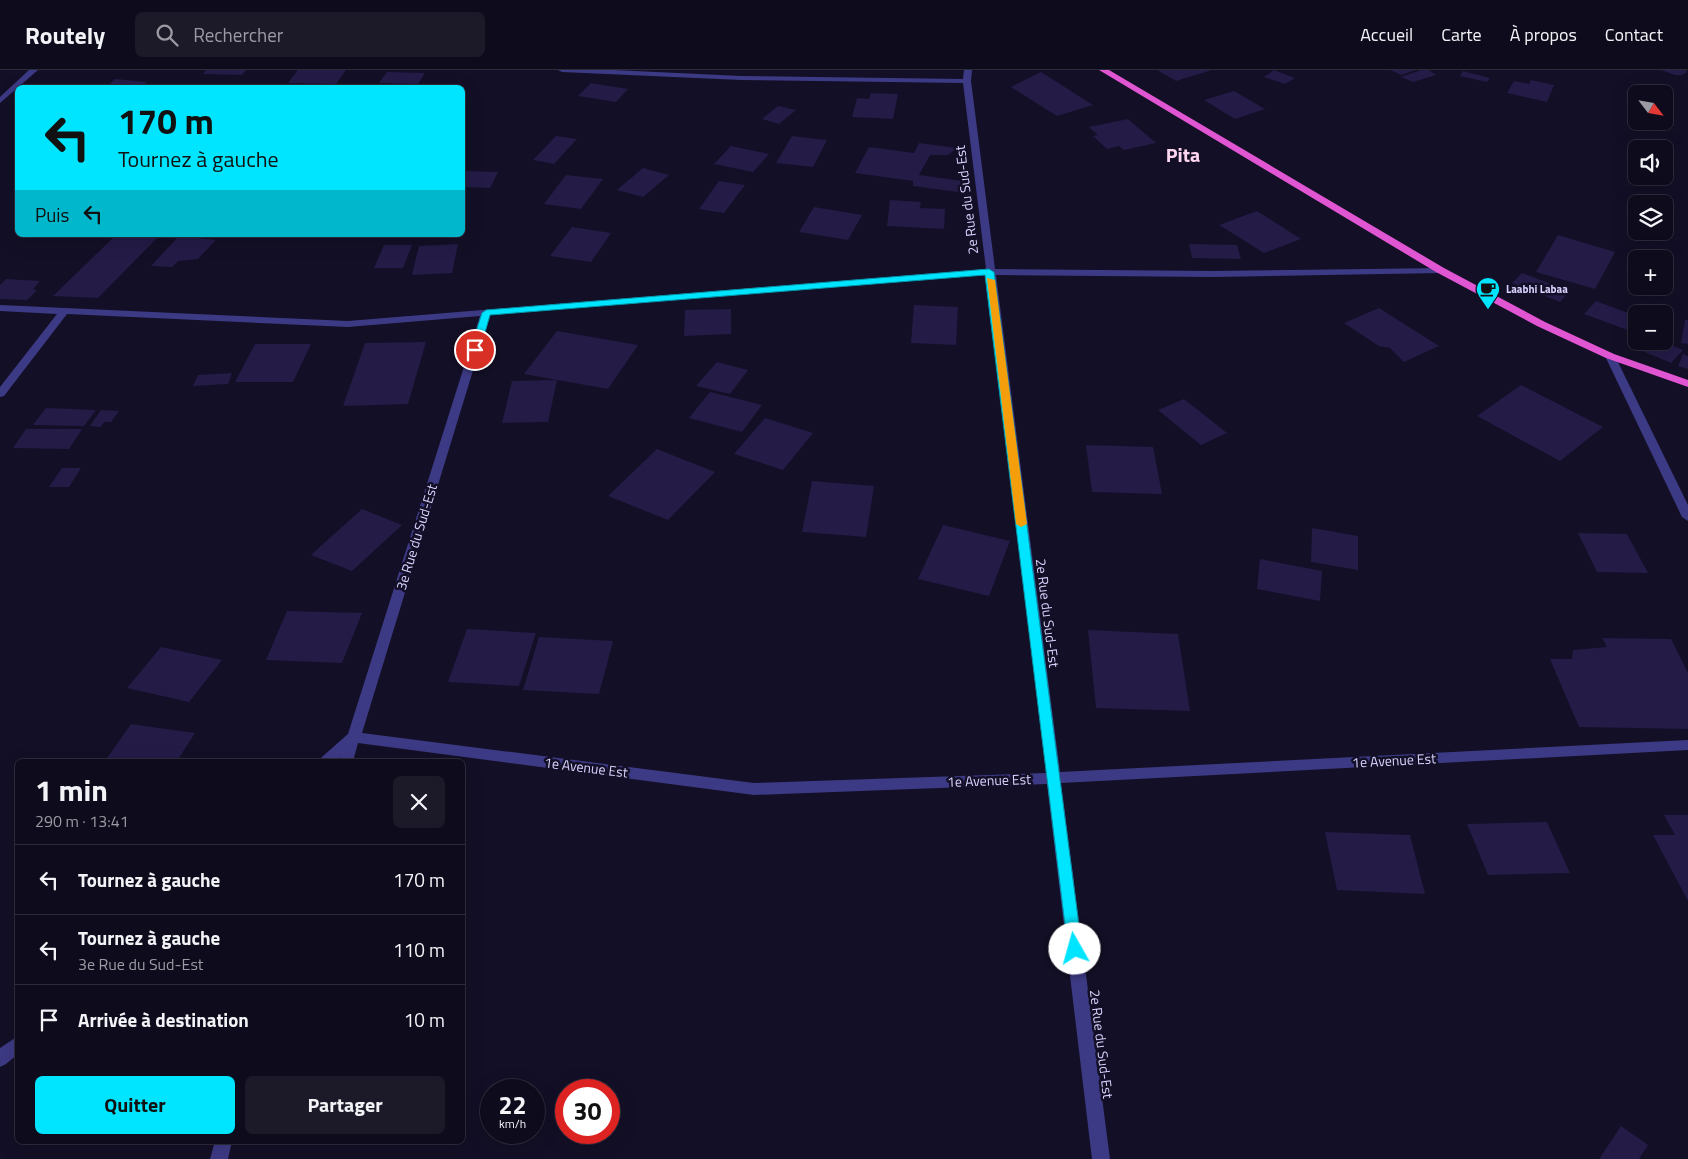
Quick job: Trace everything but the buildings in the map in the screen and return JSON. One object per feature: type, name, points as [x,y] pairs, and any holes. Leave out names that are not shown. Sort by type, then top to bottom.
[{"type":"highway","points":[[1103,70],[1440,270],[1541,324],[1610,356],[1688,384]]},
{"type":"street","points":[[17,85],[34,70]]},
{"type":"street","points":[[562,70],[741,78],[967,76]]},
{"type":"street","name":"2e Rue du Sud-Est","points":[[967,76],[989,272],[1101,1159]]},
{"type":"street","points":[[0,100],[15,87]]},
{"type":"street","points":[[0,308],[348,324],[989,272],[1213,274],[1440,270]]},
{"type":"street","points":[[0,394],[64,310]]},
{"type":"street","name":"3e Rue du Sud-Est","points":[[347,759],[486,313]]},
{"type":"street","points":[[1610,356],[1688,517]]},
{"type":"street","points":[[329,759],[353,737]]},
{"type":"street","name":"1e Avenue Est","points":[[353,737],[754,789],[1054,778],[1688,745]]},
{"type":"street","points":[[0,1059],[15,1046]]},
{"type":"street","points":[[218,1159],[223,1144]]},
{"type":"slow traffic","points":[[990,280],[1021,524]]},
{"type":"place","name":"Laabhi Labaa","points":[[1488,310]]},
{"type":"district","name":"Pita","points":[[1183,154]]},
{"type":"route","points":[[475,350],[486,313],[989,272],[1075,949]]}]
